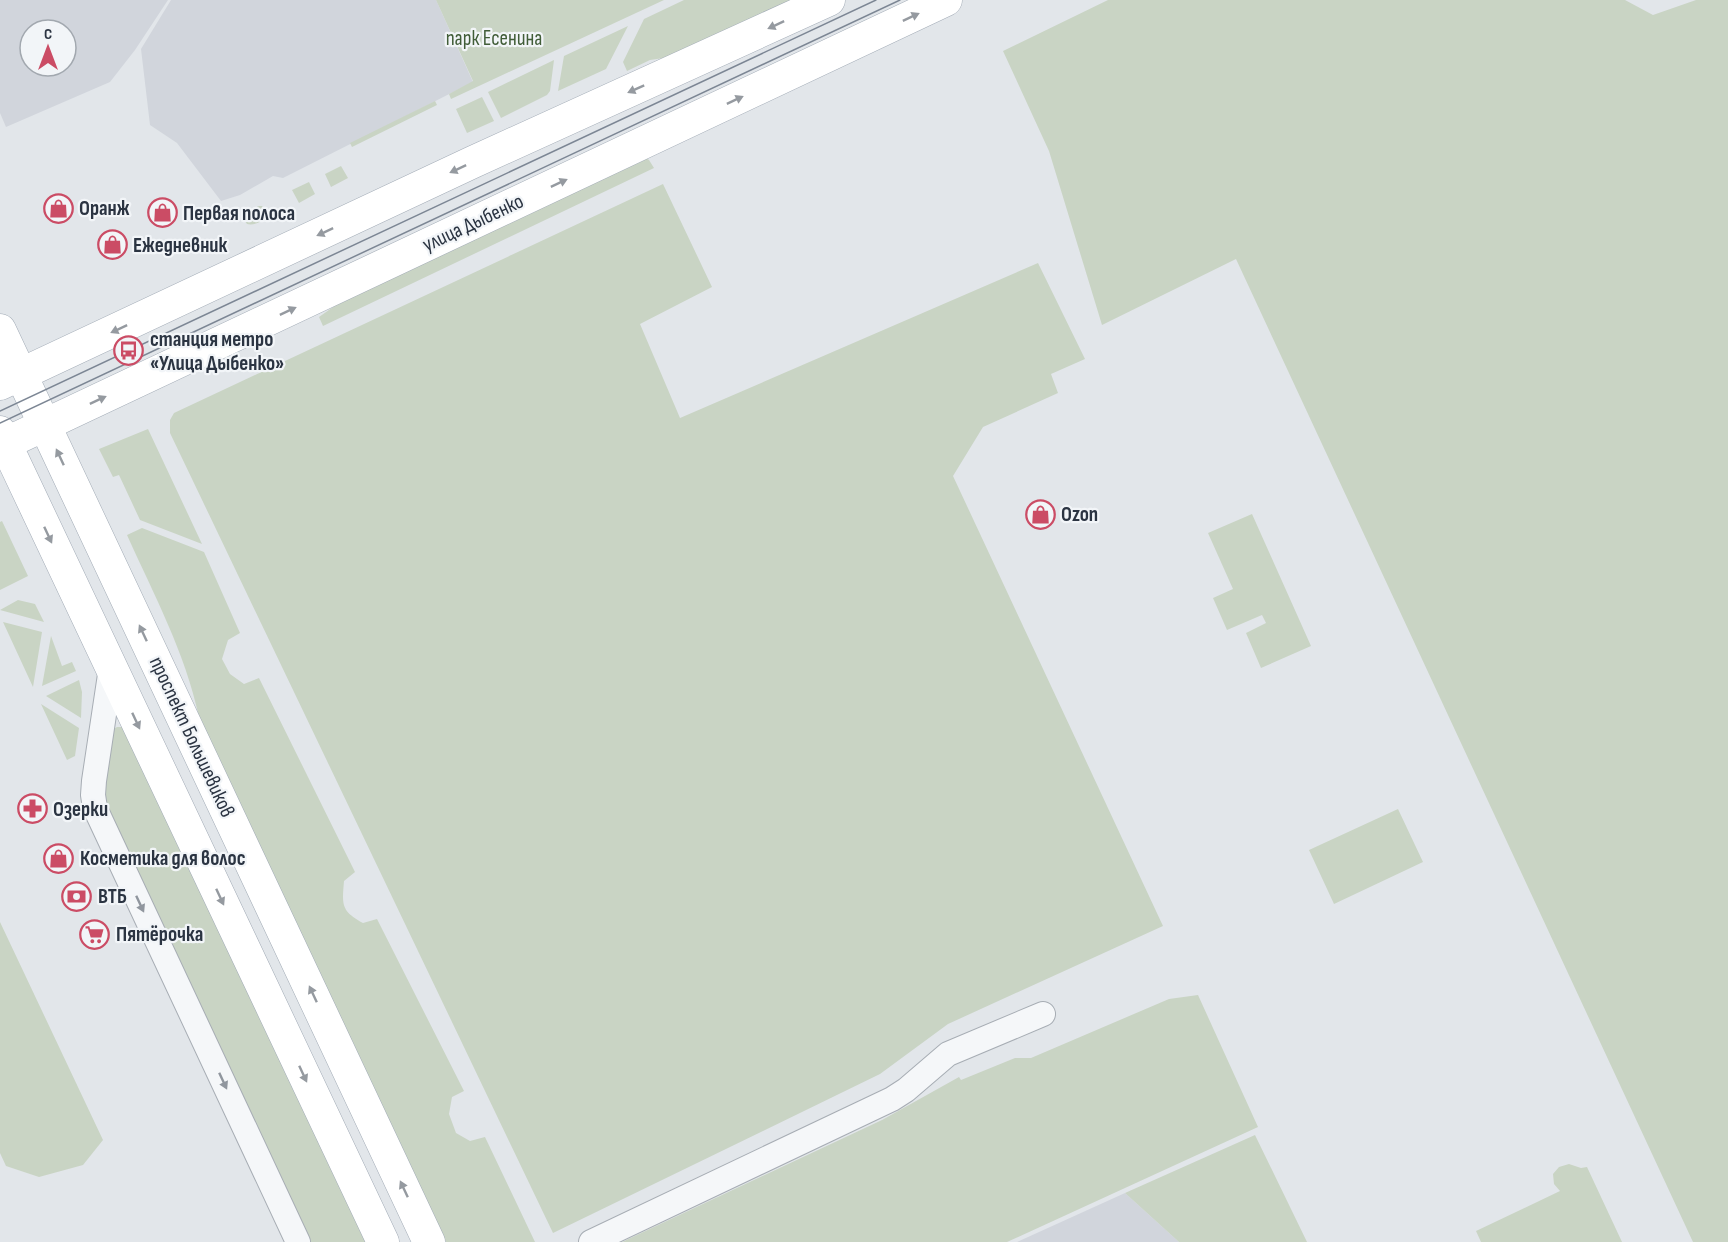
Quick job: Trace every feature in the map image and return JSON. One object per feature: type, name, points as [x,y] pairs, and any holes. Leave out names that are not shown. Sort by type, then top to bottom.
[{"type":"main road","points":[[11,379],[473,162],[829,0]]},
{"type":"main road","name":"улица Дыбенко","points":[[2,441],[45,425],[946,0]]},
{"type":"main road","name":"проспект Большевиков","points":[[0,330],[11,379],[45,425],[429,1242]]},
{"type":"main road","name":"проспект Большевиков","points":[[2,441],[383,1242]]},
{"type":"street","points":[[111,668],[94,781],[95,808],[298,1242]]},
{"type":"street","points":[[591,1242],[892,1099],[948,1054],[1043,1014]]},
{"type":"shaded area","points":[[0,0],[168,0],[135,50],[110,82],[6,127],[0,113]]},
{"type":"shaded area","points":[[171,0],[436,0],[473,82],[283,178],[273,176],[240,195],[221,201],[177,143],[150,125],[141,49]]},
{"type":"shaded area","points":[[1125,1193],[1179,1242],[1017,1242]]},
{"type":"green space","name":"парк Есенина","points":[[436,0],[664,0],[451,99],[449,94],[473,81]]},
{"type":"green space","points":[[684,0],[803,0],[684,55],[650,60],[627,71],[623,62],[644,19]]},
{"type":"green space","points":[[1108,0],[1625,0],[1653,15],[1696,0],[1728,0],[1728,1242],[1693,1242],[1236,259],[1102,325],[1049,151],[1003,51]]},
{"type":"green space","points":[[628,26],[606,69],[558,91],[564,56]]},
{"type":"green space","points":[[554,60],[550,91],[547,95],[501,118],[488,92]]},
{"type":"green space","points":[[482,97],[494,121],[467,133],[456,109]]},
{"type":"green space","points":[[435,101],[437,105],[352,147],[350,143]]},
{"type":"green space","points":[[645,157],[654,168],[323,326],[319,317],[363,286]]},
{"type":"green space","points":[[341,166],[348,178],[331,187],[325,174]]},
{"type":"green space","points":[[309,182],[315,194],[299,203],[292,190]]},
{"type":"green space","points":[[663,184],[712,287],[640,324],[680,418],[1038,263],[1085,359],[1051,374],[1058,393],[983,427],[953,476],[1163,926],[948,1024],[880,1074],[553,1233],[170,433],[170,420],[174,413]]},
{"type":"green space","points":[[262,206],[266,217],[256,224],[247,224],[243,218],[245,212]]},
{"type":"green space","points":[[148,429],[202,544],[140,520],[119,475],[113,477],[99,449]]},
{"type":"green space","points":[[1252,514],[1311,646],[1261,668],[1246,633],[1266,623],[1262,615],[1227,630],[1213,598],[1233,589],[1208,533]]},
{"type":"green space","points":[[2,521],[28,576],[0,590],[0,522]]},
{"type":"green space","points":[[142,528],[204,552],[240,633],[228,640],[222,659],[230,674],[244,684],[259,678],[355,872],[344,881],[344,906],[350,915],[363,923],[377,919],[464,1091],[452,1097],[449,1114],[456,1133],[470,1141],[485,1137],[535,1242],[446,1242],[199,717],[177,647],[127,535]]},
{"type":"green space","points":[[18,600],[35,604],[44,622],[0,610]]},
{"type":"green space","points":[[3,622],[42,632],[33,687]]},
{"type":"green space","points":[[51,636],[62,666],[72,662],[76,671],[42,686]]},
{"type":"green space","points":[[79,680],[82,692],[81,718],[46,696]]},
{"type":"green space","points":[[41,704],[79,728],[75,756],[67,760]]},
{"type":"green space","points":[[124,727],[368,1242],[310,1242],[106,805],[104,780],[112,730]]},
{"type":"green space","points":[[1398,809],[1423,862],[1334,904],[1309,850]]},
{"type":"green space","points":[[0,922],[103,1140],[83,1165],[39,1177],[6,1166],[0,1153]]},
{"type":"green space","points":[[1198,995],[1258,1127],[1007,1242],[622,1242],[882,1120],[959,1077],[961,1080],[1015,1058],[1031,1058],[1169,999]]},
{"type":"green space","points":[[1255,1135],[1307,1242],[1179,1242],[1125,1193]]},
{"type":"green space","points":[[1569,1164],[1581,1168],[1587,1167],[1622,1242],[1481,1242],[1476,1231],[1560,1191],[1554,1184],[1553,1174],[1559,1167]]},
{"type":"tram line","points":[[0,411],[876,0]]},
{"type":"tram line","points":[[0,423],[900,0]]},
{"type":"place","name":"Оранж","points":[[58,208]]},
{"type":"place","name":"Первая полоса","points":[[162,213]]},
{"type":"place","name":"Ежедневник","points":[[112,245]]},
{"type":"place","name":"станция метро «Улица Дыбенко»","points":[[129,351]]},
{"type":"place","name":"Ozon","points":[[1040,514]]},
{"type":"place","name":"Озерки","points":[[32,809]]},
{"type":"place","name":"Косметика для волос","points":[[59,858]]},
{"type":"place","name":"ВТБ","points":[[77,896]]},
{"type":"place","name":"Пятёрочка","points":[[95,934]]}]
